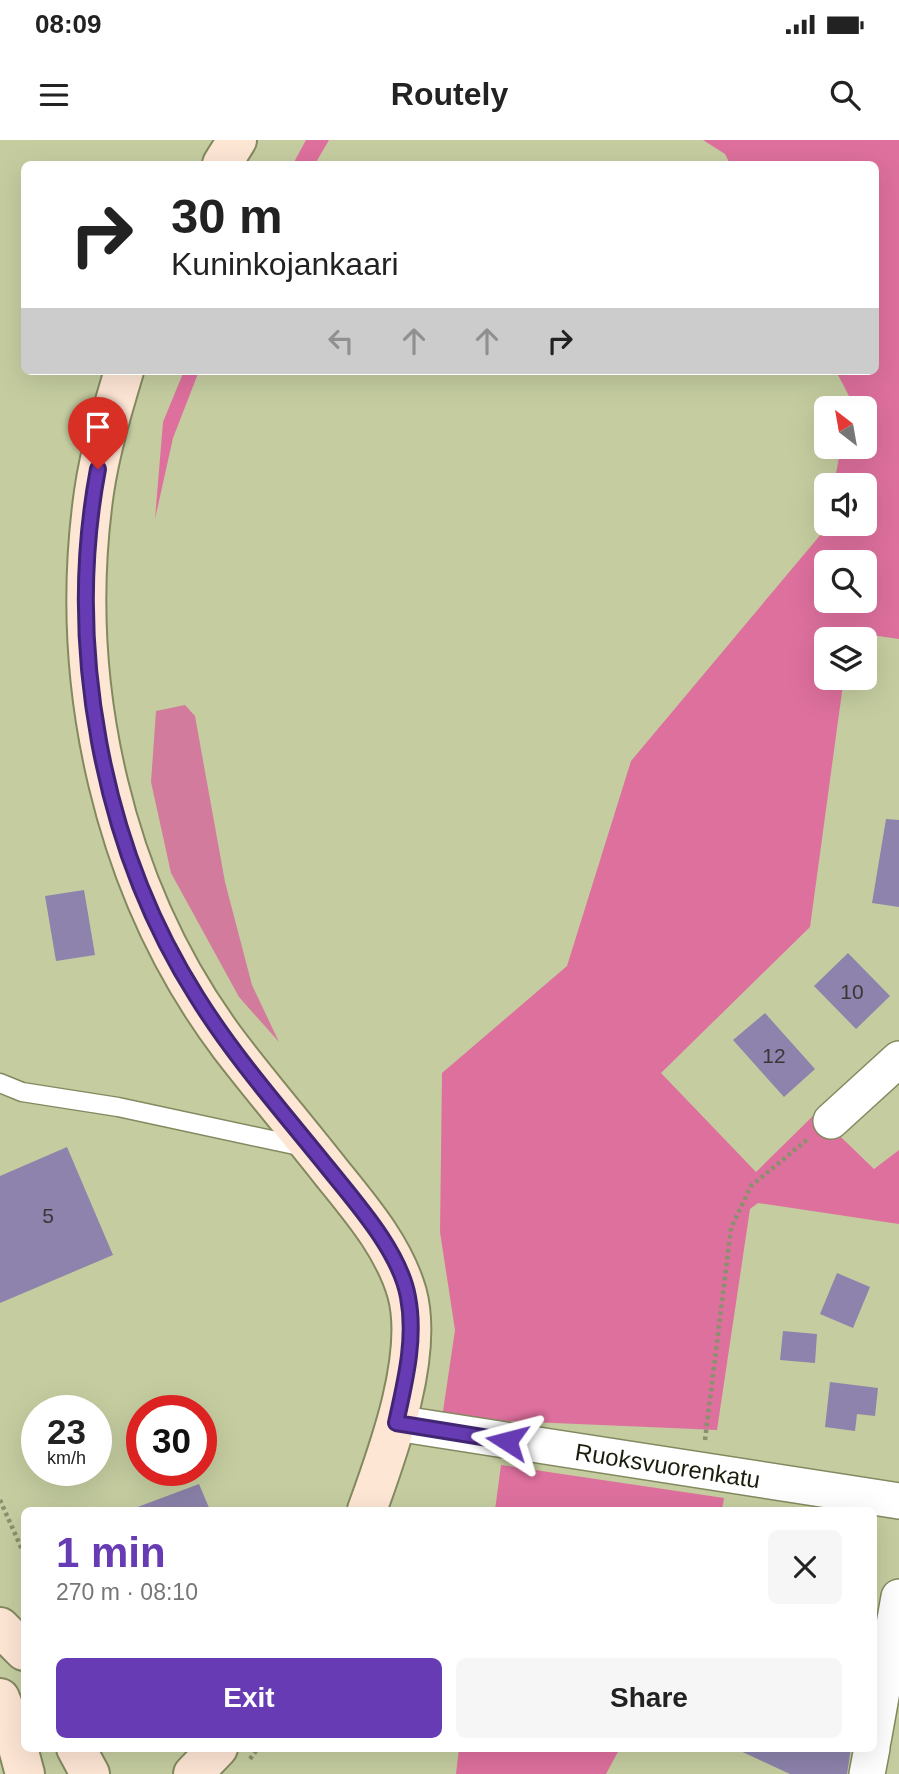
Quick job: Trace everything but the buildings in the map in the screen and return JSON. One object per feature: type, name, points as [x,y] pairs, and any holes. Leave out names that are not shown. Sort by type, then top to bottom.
[{"type":"street","points":[[224,161],[237,140]]},
{"type":"street","points":[[123,375],[102,447],[96,479],[86,577],[93,691],[115,811],[149,905],[196,996],[229,1044],[382,1240],[399,1270],[408,1295],[410,1346],[396,1423],[368,1507]]},
{"type":"street","points":[[831,1121],[899,1059]]},
{"type":"street","name":"Ruoksvuorenkatu","points":[[396,1423],[899,1501]]},
{"type":"street","points":[[877,1719],[899,1597]]},
{"type":"street","points":[[0,1627],[21,1648]]},
{"type":"street","points":[[0,1698],[14,1733],[25,1774]]},
{"type":"street","points":[[78,1752],[90,1774]]},
{"type":"street","points":[[193,1774],[214,1752]]},
{"type":"street","points":[[867,1774],[871,1752]]},
{"type":"lane","points":[[0,1083],[22,1092],[118,1107],[313,1149]]},
{"type":"path","points":[[701,1471],[731,1228],[751,1186],[831,1121]]},
{"type":"path","points":[[0,1500],[21,1547]]},
{"type":"shaded area","points":[[306,140],[329,140],[317,161],[295,161]]},
{"type":"shaded area","points":[[703,140],[899,140],[899,639],[877,636],[877,627],[814,627],[814,690],[842,690],[810,927],[661,1073],[756,1172],[816,1113],[874,1169],[899,1150],[899,1224],[758,1203],[750,1209],[717,1430],[442,1418],[455,1330],[440,1232],[442,1073],[567,966],[631,761],[819,536],[877,536],[877,473],[836,473],[839,459],[877,459],[877,396],[849,396],[838,375],[879,375],[879,161],[728,161],[725,154]]},
{"type":"shaded area","points":[[182,375],[197,375],[173,438],[155,519],[163,422]]},
{"type":"shaded area","points":[[185,705],[195,716],[225,882],[252,985],[279,1042],[239,997],[171,873],[151,782],[156,711]]},
{"type":"shaded area","points":[[501,1465],[724,1498],[722,1507],[495,1507]]},
{"type":"shaded area","points":[[459,1752],[618,1752],[606,1774],[456,1774]]},
{"type":"route","points":[[98,469],[86,577],[90,666],[96,715],[115,811],[149,905],[196,996],[229,1044],[358,1205],[399,1270],[408,1295],[411,1319],[405,1382],[396,1423],[507,1441]]}]
